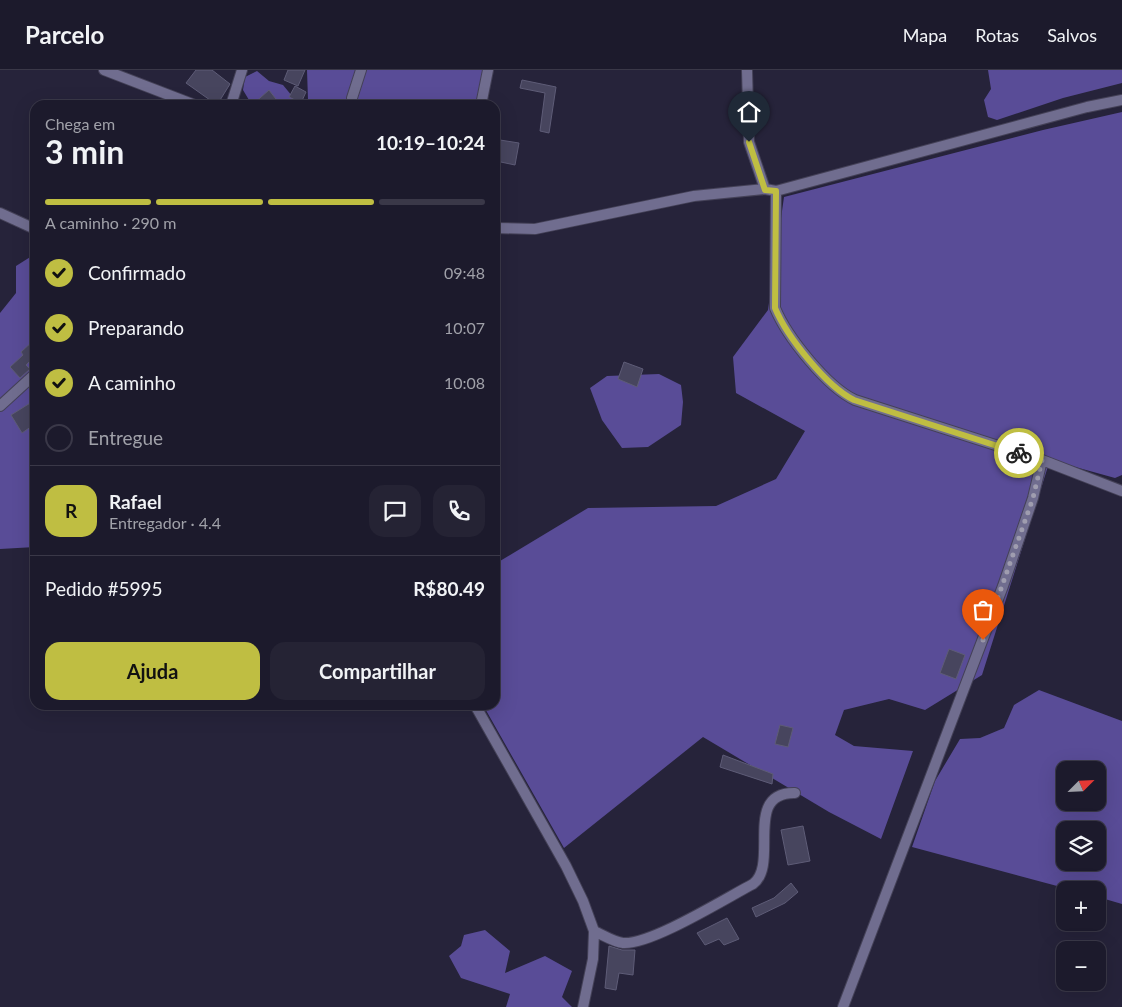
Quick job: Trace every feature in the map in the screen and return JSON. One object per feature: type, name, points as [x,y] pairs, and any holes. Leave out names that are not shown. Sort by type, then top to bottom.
[{"type":"street","points":[[104,70],[116,72],[183,100]]},
{"type":"street","points":[[232,100],[242,70]]},
{"type":"street","points":[[352,98],[361,70]]},
{"type":"street","points":[[482,100],[488,70]]},
{"type":"street","points":[[747,70],[749,142],[765,190]]},
{"type":"street","points":[[500,228],[535,229],[694,196],[765,190],[776,191],[1122,100]]},
{"type":"street","points":[[776,191],[775,308],[780,320],[816,367],[841,394],[854,400],[1042,460],[1122,491]]},
{"type":"street","points":[[0,213],[30,226]]},
{"type":"street","points":[[0,406],[30,379]]},
{"type":"street","points":[[844,1007],[1004,586],[1033,498],[1042,460]]},
{"type":"street","points":[[478,710],[566,866],[583,901],[594,931],[593,959],[583,1007]]},
{"type":"street","points":[[594,931],[622,943],[639,941],[658,934],[759,880],[766,820],[771,801],[776,795],[795,793]]},
{"type":"shaded area","points":[[307,70],[484,70],[477,100],[308,100]]},
{"type":"shaded area","points":[[988,70],[1122,70],[1122,83],[1063,98],[997,120],[988,117],[984,100],[991,89]]},
{"type":"shaded area","points":[[257,71],[269,81],[283,85],[295,100],[249,100],[243,90],[245,77]]},
{"type":"shaded area","points":[[1122,112],[1122,475],[1115,478],[1050,460],[982,675],[925,710],[889,699],[844,710],[835,735],[854,746],[913,751],[881,839],[829,812],[703,737],[564,848],[486,710],[500,710],[500,561],[588,508],[716,506],[776,479],[805,431],[736,393],[733,357],[768,310],[784,197],[1043,130]]},
{"type":"shaded area","points":[[30,257],[30,547],[0,549],[0,313],[16,293],[16,266]]},
{"type":"shaded area","points":[[659,374],[681,385],[683,402],[681,425],[648,447],[622,448],[602,420],[590,388],[607,376]]},
{"type":"shaded area","points":[[1039,690],[1122,721],[1122,904],[1106,899],[1106,881],[1056,881],[1056,886],[912,847],[935,781],[960,739],[980,738],[1004,728],[1014,705]]},
{"type":"shaded area","points":[[485,930],[510,951],[505,973],[545,956],[572,971],[562,997],[572,1007],[506,1007],[510,994],[461,978],[449,956],[461,946],[464,935]]},
{"type":"building","points":[[196,70],[212,70],[230,84],[220,100],[210,100],[186,83]]},
{"type":"building","points":[[288,70],[305,70],[298,86],[284,80]]},
{"type":"building","points":[[522,80],[556,87],[549,133],[540,131],[545,93],[520,88]]},
{"type":"building","points":[[295,86],[306,92],[302,100],[295,100],[289,97]]},
{"type":"building","points":[[269,90],[276,99],[275,100],[258,100]]},
{"type":"building","points":[[500,140],[519,143],[515,165],[500,162]]},
{"type":"building","points":[[30,344],[30,361],[26,365],[30,369],[20,378],[10,367],[23,355],[21,352]]},
{"type":"building","points":[[624,362],[643,369],[637,387],[618,379]]},
{"type":"building","points":[[30,403],[30,427],[22,433],[11,415]]},
{"type":"building","points":[[949,649],[965,655],[956,679],[940,673]]},
{"type":"building","points":[[780,725],[793,728],[788,747],[775,744]]},
{"type":"building","points":[[723,755],[773,774],[772,784],[720,767]]},
{"type":"building","points":[[803,826],[810,861],[788,865],[781,830]]},
{"type":"building","points":[[791,883],[798,892],[785,903],[756,917],[752,908],[774,898]]},
{"type":"building","points":[[727,918],[739,939],[724,945],[719,939],[705,945],[697,933]]},
{"type":"building","points":[[609,946],[622,950],[635,950],[633,975],[619,973],[616,990],[605,988]]},
{"type":"way so far","points":[[983,640],[1004,586],[1033,498],[1042,460],[1019,453]]},
{"type":"route","points":[[749,142],[765,190],[776,191],[775,308],[780,320],[816,367],[841,394],[854,400],[1019,453]]}]
